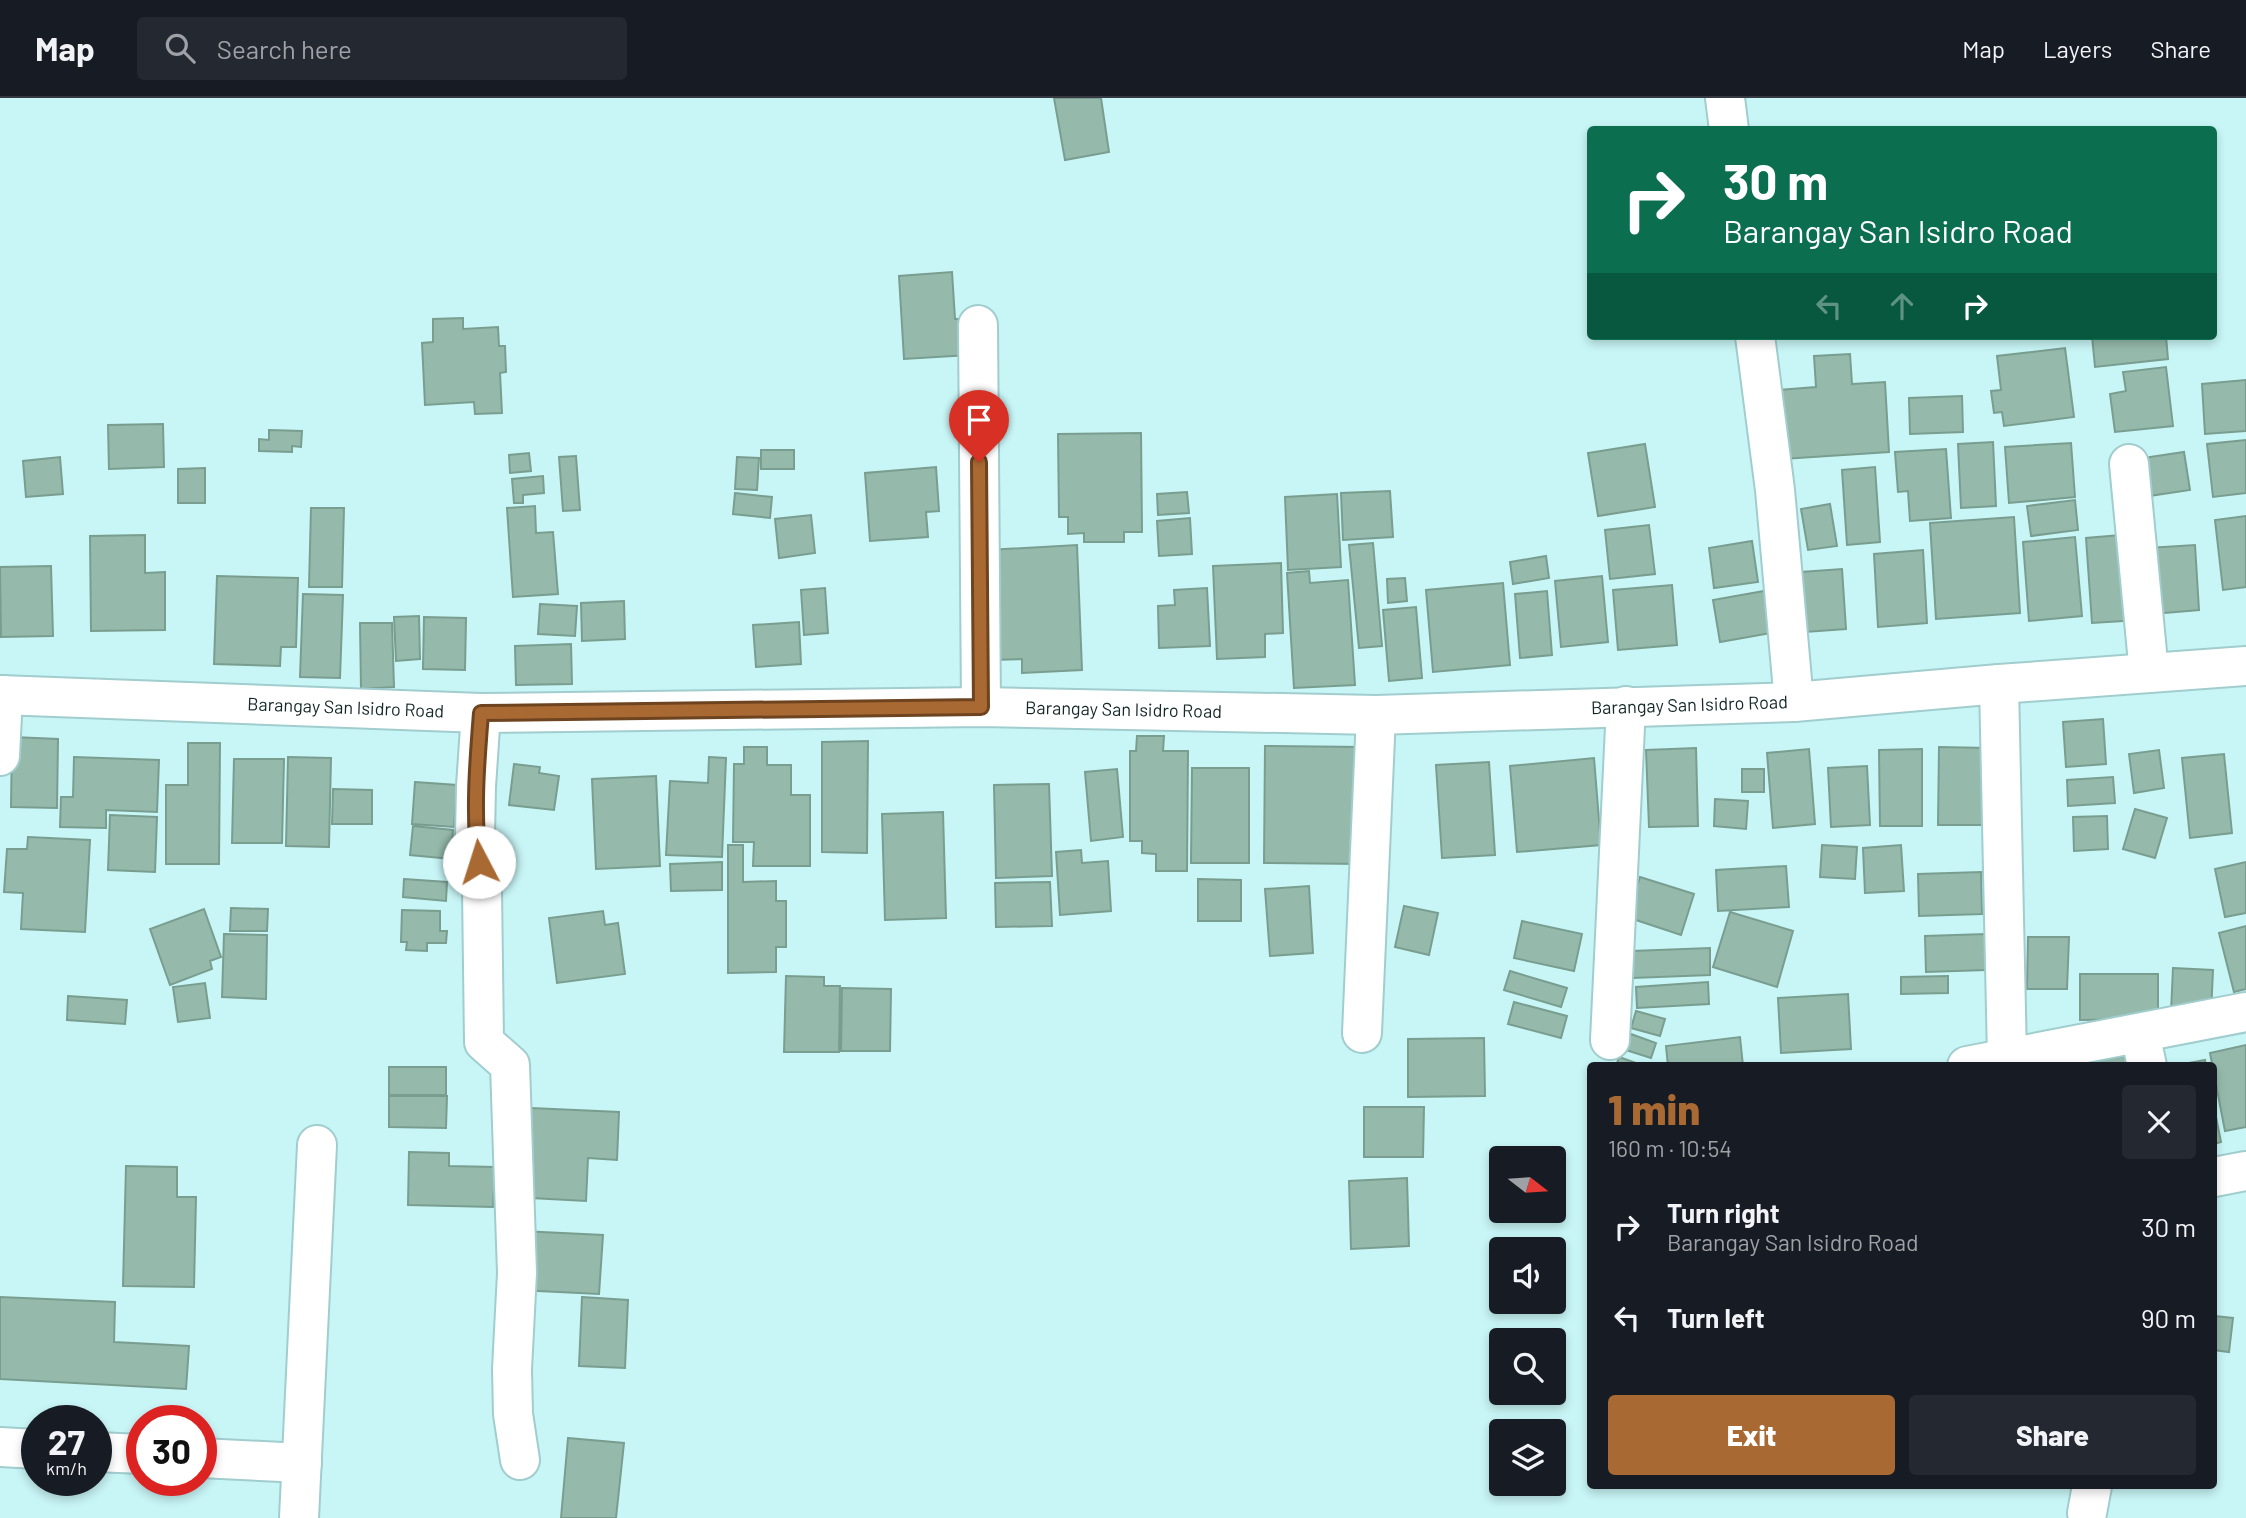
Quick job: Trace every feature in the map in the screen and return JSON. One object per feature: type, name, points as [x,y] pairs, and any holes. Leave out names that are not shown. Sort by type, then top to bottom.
[{"type":"street","points":[[1725,98],[1728,126]]},
{"type":"street","points":[[978,325],[981,707]]},
{"type":"street","points":[[1756,340],[1775,491],[1794,702]]},
{"type":"street","points":[[2129,464],[2149,673]]},
{"type":"street","name":"Barangay San Isidro Road","points":[[1,695],[481,713],[981,707],[1376,715],[1794,702],[2246,666]]},
{"type":"street","points":[[1999,684],[2025,1059]]},
{"type":"street","points":[[0,755],[1,695]]},
{"type":"street","points":[[1610,1040],[1626,706]]},
{"type":"street","points":[[481,713],[475,836],[482,889],[484,1042],[510,1065],[517,1273],[512,1403],[520,1460]]},
{"type":"street","points":[[1362,1033],[1376,715]]},
{"type":"street","points":[[2000,1062],[2143,1049],[2246,1012]]},
{"type":"street","points":[[299,1518],[317,1145]]},
{"type":"street","points":[[2217,1176],[2246,1171]]},
{"type":"street","points":[[0,1447],[21,1448]]},
{"type":"street","points":[[217,1459],[302,1463]]},
{"type":"building","points":[[1054,98],[1101,98],[1109,152],[1065,160]]},
{"type":"building","points":[[952,272],[955,319],[967,319],[969,355],[904,359],[899,276]]},
{"type":"building","points":[[463,318],[463,329],[498,327],[499,346],[505,346],[506,372],[500,373],[502,413],[475,414],[474,402],[425,405],[422,343],[433,342],[433,319]]},
{"type":"building","points":[[2092,340],[2166,340],[2168,359],[2095,367]]},
{"type":"building","points":[[2065,348],[2074,417],[2004,426],[2002,412],[1994,413],[1991,391],[2001,390],[1997,356]]},
{"type":"building","points":[[1850,354],[1852,384],[1885,382],[1889,452],[1783,459],[1778,390],[1816,387],[1814,356]]},
{"type":"building","points":[[2166,367],[2173,426],[2115,432],[2110,394],[2126,391],[2123,372]]},
{"type":"building","points":[[2246,380],[2246,431],[2205,434],[2202,384]]},
{"type":"building","points":[[1962,396],[1963,432],[1910,434],[1909,398]]},
{"type":"building","points":[[163,424],[164,467],[109,469],[108,425]]},
{"type":"building","points":[[269,430],[302,431],[301,447],[292,446],[292,452],[259,451],[259,439],[269,440]]},
{"type":"building","points":[[1141,433],[1142,532],[1124,532],[1124,542],[1084,542],[1084,533],[1068,534],[1068,517],[1059,517],[1058,434]]},
{"type":"building","points":[[2246,440],[2246,493],[2213,497],[2207,444]]},
{"type":"building","points":[[1993,442],[1996,506],[1961,508],[1958,444]]},
{"type":"building","points":[[2071,443],[2075,497],[2009,503],[2005,447]]},
{"type":"building","points":[[1645,444],[1655,507],[1598,516],[1588,453]]},
{"type":"building","points":[[1946,449],[1951,518],[1910,521],[1908,491],[1898,492],[1895,452]]},
{"type":"building","points":[[761,450],[794,450],[794,469],[761,469]]},
{"type":"building","points":[[2184,452],[2190,490],[2149,496],[2143,458]]},
{"type":"building","points":[[529,453],[531,471],[510,473],[509,455]]},
{"type":"building","points":[[576,456],[580,510],[563,511],[559,457]]},
{"type":"building","points":[[60,457],[63,494],[26,497],[23,461]]},
{"type":"building","points":[[737,457],[759,458],[757,490],[735,489]]},
{"type":"building","points":[[936,467],[939,511],[926,512],[928,537],[870,541],[865,473]]},
{"type":"building","points":[[1875,467],[1880,542],[1847,545],[1842,470]]},
{"type":"building","points":[[205,468],[205,503],[178,503],[178,469]]},
{"type":"building","points":[[543,476],[544,493],[523,495],[523,503],[514,503],[512,479]]},
{"type":"building","points":[[1390,491],[1393,537],[1343,540],[1341,493]]},
{"type":"building","points":[[1187,492],[1189,513],[1158,515],[1157,494]]},
{"type":"building","points":[[735,493],[772,497],[770,518],[733,514]]},
{"type":"building","points":[[1337,494],[1341,567],[1288,570],[1285,497]]},
{"type":"building","points":[[2075,500],[2078,530],[2031,536],[2027,506]]},
{"type":"building","points":[[1830,504],[1837,546],[1808,550],[1801,509]]},
{"type":"building","points":[[535,506],[536,533],[553,532],[558,594],[513,597],[507,508]]},
{"type":"building","points":[[311,508],[344,508],[342,587],[309,587]]},
{"type":"building","points":[[811,515],[815,553],[779,558],[775,519]]},
{"type":"building","points":[[2246,516],[2246,587],[2223,590],[2215,520]]},
{"type":"building","points":[[2014,517],[2020,613],[1936,619],[1930,523]]},
{"type":"building","points":[[1190,518],[1192,554],[1159,556],[1157,521]]},
{"type":"building","points":[[1649,525],[1655,574],[1610,579],[1605,530]]},
{"type":"building","points":[[2132,534],[2139,620],[2092,623],[2086,538]]},
{"type":"building","points":[[145,535],[145,573],[165,572],[165,630],[91,631],[90,536]]},
{"type":"building","points":[[2075,537],[2082,616],[2029,621],[2023,542]]},
{"type":"building","points":[[1752,541],[1758,582],[1714,588],[1709,548]]},
{"type":"building","points":[[1373,543],[1382,646],[1359,648],[1349,545]]},
{"type":"building","points":[[1077,545],[1082,670],[1022,673],[1022,659],[992,660],[987,550]]},
{"type":"building","points":[[2195,545],[2199,610],[2153,614],[2148,548]]},
{"type":"building","points":[[1923,550],[1927,623],[1878,627],[1874,554]]},
{"type":"building","points":[[1546,556],[1549,578],[1513,584],[1510,562]]},
{"type":"building","points":[[1281,563],[1283,633],[1265,634],[1265,657],[1217,659],[1213,566]]},
{"type":"building","points":[[51,566],[53,636],[1,637],[0,567]]},
{"type":"building","points":[[1842,569],[1846,629],[1805,632],[1801,572]]},
{"type":"building","points":[[1309,571],[1310,583],[1348,580],[1355,685],[1294,688],[1287,573]]},
{"type":"building","points":[[217,576],[298,578],[296,647],[281,647],[280,666],[214,664]]},
{"type":"building","points":[[1602,576],[1608,642],[1561,647],[1555,581]]},
{"type":"building","points":[[1405,578],[1407,601],[1388,603],[1387,579]]},
{"type":"building","points":[[1503,583],[1510,665],[1433,672],[1426,590]]},
{"type":"building","points":[[1672,585],[1677,645],[1618,650],[1613,590]]},
{"type":"building","points":[[825,588],[828,633],[804,635],[801,590]]},
{"type":"building","points":[[1207,588],[1210,646],[1159,648],[1158,606],[1175,605],[1174,590]]},
{"type":"building","points":[[1547,591],[1552,655],[1520,658],[1515,594]]},
{"type":"building","points":[[1764,591],[1771,633],[1720,642],[1713,600]]},
{"type":"building","points":[[303,594],[343,595],[340,678],[300,677]]},
{"type":"building","points":[[624,601],[625,639],[582,641],[581,603]]},
{"type":"building","points":[[540,604],[577,606],[575,636],[538,634]]},
{"type":"building","points":[[1416,607],[1422,678],[1389,681],[1383,610]]},
{"type":"building","points":[[419,616],[420,659],[396,661],[394,617]]},
{"type":"building","points":[[424,617],[466,618],[465,670],[423,669]]},
{"type":"building","points":[[799,622],[801,664],[756,667],[753,625]]},
{"type":"building","points":[[360,623],[392,623],[394,687],[361,689]]},
{"type":"building","points":[[571,644],[572,684],[516,685],[515,646]]},
{"type":"building","points":[[2103,719],[2106,764],[2066,767],[2063,722]]},
{"type":"building","points":[[1137,736],[1164,736],[1163,751],[1188,751],[1187,871],[1156,871],[1156,854],[1142,853],[1142,841],[1130,841],[1130,751],[1136,751]]},
{"type":"building","points":[[12,737],[58,739],[57,808],[11,807]]},
{"type":"building","points":[[868,741],[867,853],[822,852],[822,742]]},
{"type":"building","points":[[188,743],[220,743],[219,864],[166,864],[166,785],[188,785]]},
{"type":"building","points":[[1265,746],[1363,747],[1362,864],[1264,863]]},
{"type":"building","points":[[744,747],[767,747],[767,765],[791,765],[791,795],[810,795],[810,866],[753,866],[754,842],[733,842],[734,764],[744,764]]},
{"type":"building","points":[[1939,747],[1989,748],[1987,825],[1938,825]]},
{"type":"building","points":[[1696,748],[1698,826],[1649,827],[1646,750]]},
{"type":"building","points":[[1809,749],[1815,824],[1773,828],[1767,753]]},
{"type":"building","points":[[1922,749],[1922,826],[1880,826],[1879,750]]},
{"type":"building","points":[[2159,750],[2164,788],[2134,793],[2129,754]]},
{"type":"building","points":[[2224,754],[2232,833],[2190,838],[2182,758]]},
{"type":"building","points":[[74,757],[159,760],[157,812],[106,810],[106,828],[60,827],[61,797],[73,797]]},
{"type":"building","points":[[288,757],[331,758],[329,847],[286,846]]},
{"type":"building","points":[[709,757],[726,758],[722,857],[666,855],[670,781],[708,783]]},
{"type":"building","points":[[1594,758],[1601,845],[1517,852],[1510,766]]},
{"type":"building","points":[[234,759],[284,759],[282,843],[232,843]]},
{"type":"building","points":[[1489,762],[1495,855],[1442,858],[1436,765]]},
{"type":"building","points":[[514,764],[540,767],[539,773],[559,776],[554,810],[509,805]]},
{"type":"building","points":[[1867,766],[1870,825],[1831,827],[1828,768]]},
{"type":"building","points":[[1192,768],[1249,768],[1249,863],[1191,863]]},
{"type":"building","points":[[1117,769],[1123,837],[1091,841],[1085,772]]},
{"type":"building","points":[[1742,769],[1764,769],[1764,792],[1742,792]]},
{"type":"building","points":[[656,776],[660,866],[596,869],[592,779]]},
{"type":"building","points":[[2113,777],[2115,803],[2068,806],[2067,780]]},
{"type":"building","points":[[415,782],[457,785],[454,827],[412,824]]},
{"type":"building","points":[[1049,784],[1052,876],[996,878],[994,785]]},
{"type":"building","points":[[333,789],[372,790],[372,824],[332,824]]},
{"type":"building","points":[[1715,799],[1748,801],[1746,829],[1714,826]]},
{"type":"building","points":[[2135,809],[2167,818],[2155,858],[2123,849]]},
{"type":"building","points":[[943,812],[946,918],[885,920],[882,814]]},
{"type":"building","points":[[110,815],[157,817],[155,872],[108,870]]},
{"type":"building","points":[[2107,816],[2108,849],[2074,851],[2073,817]]},
{"type":"building","points":[[413,826],[453,830],[451,859],[410,855]]},
{"type":"building","points":[[28,837],[90,840],[85,932],[21,929],[23,893],[4,892],[7,849],[27,849]]},
{"type":"building","points":[[728,845],[743,845],[743,882],[776,881],[776,901],[786,901],[786,947],[776,947],[776,972],[728,973]]},
{"type":"building","points":[[1822,845],[1857,847],[1855,879],[1820,877]]},
{"type":"building","points":[[1901,845],[1904,891],[1865,893],[1863,848]]},
{"type":"building","points":[[1081,850],[1082,863],[1108,861],[1111,911],[1060,915],[1056,852]]},
{"type":"building","points":[[722,862],[722,890],[671,891],[670,864]]},
{"type":"building","points":[[2246,862],[2246,913],[2225,917],[2215,869]]},
{"type":"building","points":[[1786,866],[1789,907],[1718,911],[1716,870]]},
{"type":"building","points":[[1981,872],[1982,914],[1919,916],[1918,874]]},
{"type":"building","points":[[1640,877],[1694,894],[1681,935],[1627,917]]},
{"type":"building","points":[[404,879],[447,882],[446,901],[403,897]]},
{"type":"building","points":[[1198,879],[1241,880],[1241,921],[1198,921]]},
{"type":"building","points":[[1050,882],[1052,926],[996,927],[995,883]]},
{"type":"building","points":[[1309,886],[1313,953],[1270,956],[1265,889]]},
{"type":"building","points":[[1404,906],[1438,913],[1429,955],[1395,947]]},
{"type":"building","points":[[231,908],[268,909],[267,931],[230,931]]},
{"type":"building","points":[[204,909],[221,957],[210,961],[212,969],[170,985],[150,929]]},
{"type":"building","points":[[402,910],[440,911],[440,931],[447,931],[446,943],[427,943],[427,951],[406,950],[407,942],[401,942]]},
{"type":"building","points":[[603,911],[605,925],[618,923],[625,974],[557,983],[549,918]]},
{"type":"building","points":[[1730,912],[1793,931],[1777,987],[1713,967]]},
{"type":"building","points":[[1522,921],[1582,934],[1574,971],[1514,958]]},
{"type":"building","points":[[2246,926],[2246,989],[2234,992],[2219,933]]},
{"type":"building","points":[[224,934],[267,935],[266,999],[222,997]]},
{"type":"building","points":[[1986,934],[1986,970],[1926,972],[1925,936]]},
{"type":"building","points":[[2028,937],[2069,937],[2067,989],[2027,989]]},
{"type":"building","points":[[1710,948],[1710,975],[1633,978],[1632,951]]},
{"type":"building","points":[[2173,968],[2213,970],[2211,1014],[2171,1012]]},
{"type":"building","points":[[1510,971],[1567,988],[1561,1007],[1504,990]]},
{"type":"building","points":[[2080,974],[2158,974],[2158,1019],[2080,1020]]},
{"type":"building","points":[[786,976],[824,977],[824,986],[840,986],[839,1052],[784,1052]]},
{"type":"building","points":[[1948,976],[1948,993],[1901,994],[1901,977]]},
{"type":"building","points":[[1708,982],[1709,1004],[1637,1008],[1636,987]]},
{"type":"building","points":[[205,983],[210,1018],[178,1022],[173,987]]},
{"type":"building","points":[[842,988],[891,989],[890,1051],[841,1051]]},
{"type":"building","points":[[1848,994],[1851,1049],[1781,1053],[1778,998]]},
{"type":"building","points":[[68,996],[127,1000],[125,1024],[67,1020]]},
{"type":"building","points":[[1514,1002],[1567,1016],[1561,1038],[1508,1024]]},
{"type":"building","points":[[1636,1011],[1665,1019],[1660,1036],[1631,1028]]},
{"type":"building","points":[[1631,1034],[1656,1043],[1651,1058],[1626,1050]]},
{"type":"building","points":[[1740,1037],[1743,1062],[1668,1062],[1666,1046]]},
{"type":"building","points":[[1484,1038],[1485,1096],[1408,1097],[1408,1039]]},
{"type":"building","points":[[2246,1045],[2246,1127],[2225,1131],[2217,1089],[2217,1062],[2212,1062],[2210,1053]]},
{"type":"building","points":[[2138,1054],[2139,1062],[2091,1062]]},
{"type":"building","points":[[1619,1057],[1633,1062],[1617,1062]]},
{"type":"building","points":[[389,1067],[446,1067],[446,1095],[389,1095]]},
{"type":"building","points":[[389,1096],[447,1096],[446,1128],[389,1127]]},
{"type":"building","points":[[1364,1107],[1424,1107],[1423,1157],[1364,1157]]},
{"type":"building","points":[[531,1108],[619,1112],[617,1160],[588,1158],[586,1201],[531,1198]]},
{"type":"building","points":[[2217,1122],[2221,1142],[2217,1143]]},
{"type":"building","points":[[409,1152],[449,1153],[449,1166],[495,1167],[493,1207],[408,1205]]},
{"type":"building","points":[[126,1166],[177,1167],[177,1197],[196,1197],[194,1287],[123,1286]]},
{"type":"building","points":[[1407,1178],[1409,1246],[1351,1249],[1349,1181]]},
{"type":"building","points":[[521,1231],[603,1235],[599,1294],[518,1290]]},
{"type":"building","points":[[0,1297],[115,1302],[114,1342],[189,1346],[186,1389],[0,1379]]},
{"type":"building","points":[[582,1297],[628,1300],[625,1368],[579,1366]]},
{"type":"building","points":[[2217,1316],[2233,1318],[2229,1352],[2217,1350]]},
{"type":"building","points":[[568,1438],[624,1443],[616,1518],[561,1518]]},
{"type":"route","points":[[479,862],[475,836],[481,713],[981,707],[979,462]]}]
